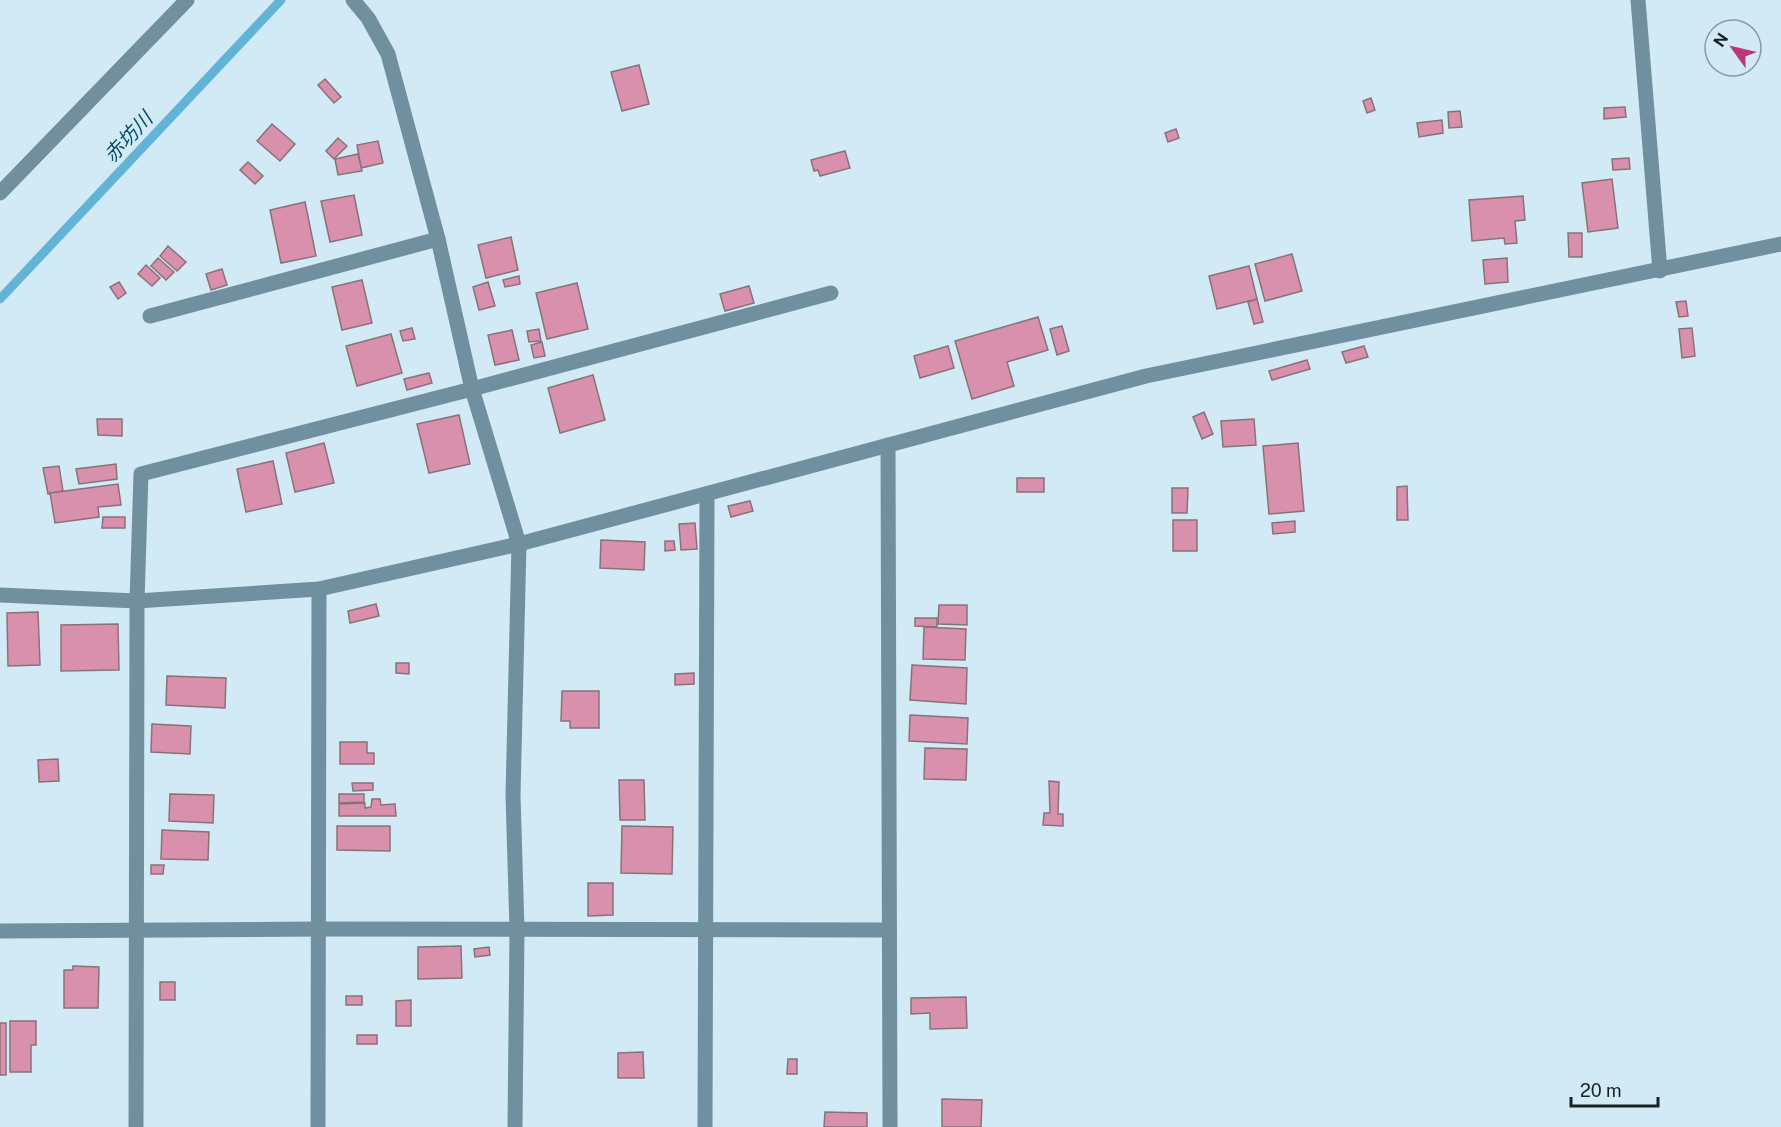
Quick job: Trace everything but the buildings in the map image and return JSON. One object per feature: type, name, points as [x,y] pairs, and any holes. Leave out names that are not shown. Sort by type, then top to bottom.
[{"type":"street","points":[[0,193],[187,0]]},
{"type":"street","points":[[353,0],[368,18],[388,54],[438,239],[472,389],[519,544],[513,795],[517,930],[514,1127]]},
{"type":"street","points":[[1638,0],[1660,271]]},
{"type":"street","points":[[150,316],[438,239]]},
{"type":"street","points":[[0,595],[137,601],[320,589],[519,544],[1146,376],[1660,271],[1781,244]]},
{"type":"street","points":[[136,1127],[137,601],[141,474],[831,293]]},
{"type":"street","points":[[888,445],[890,1127]]},
{"type":"street","points":[[705,1127],[707,494]]},
{"type":"street","points":[[318,1127],[320,589]]},
{"type":"street","points":[[0,931],[889,930]]},
{"type":"waterway","name":"赤坊川","points":[[0,299],[281,0]]}]
